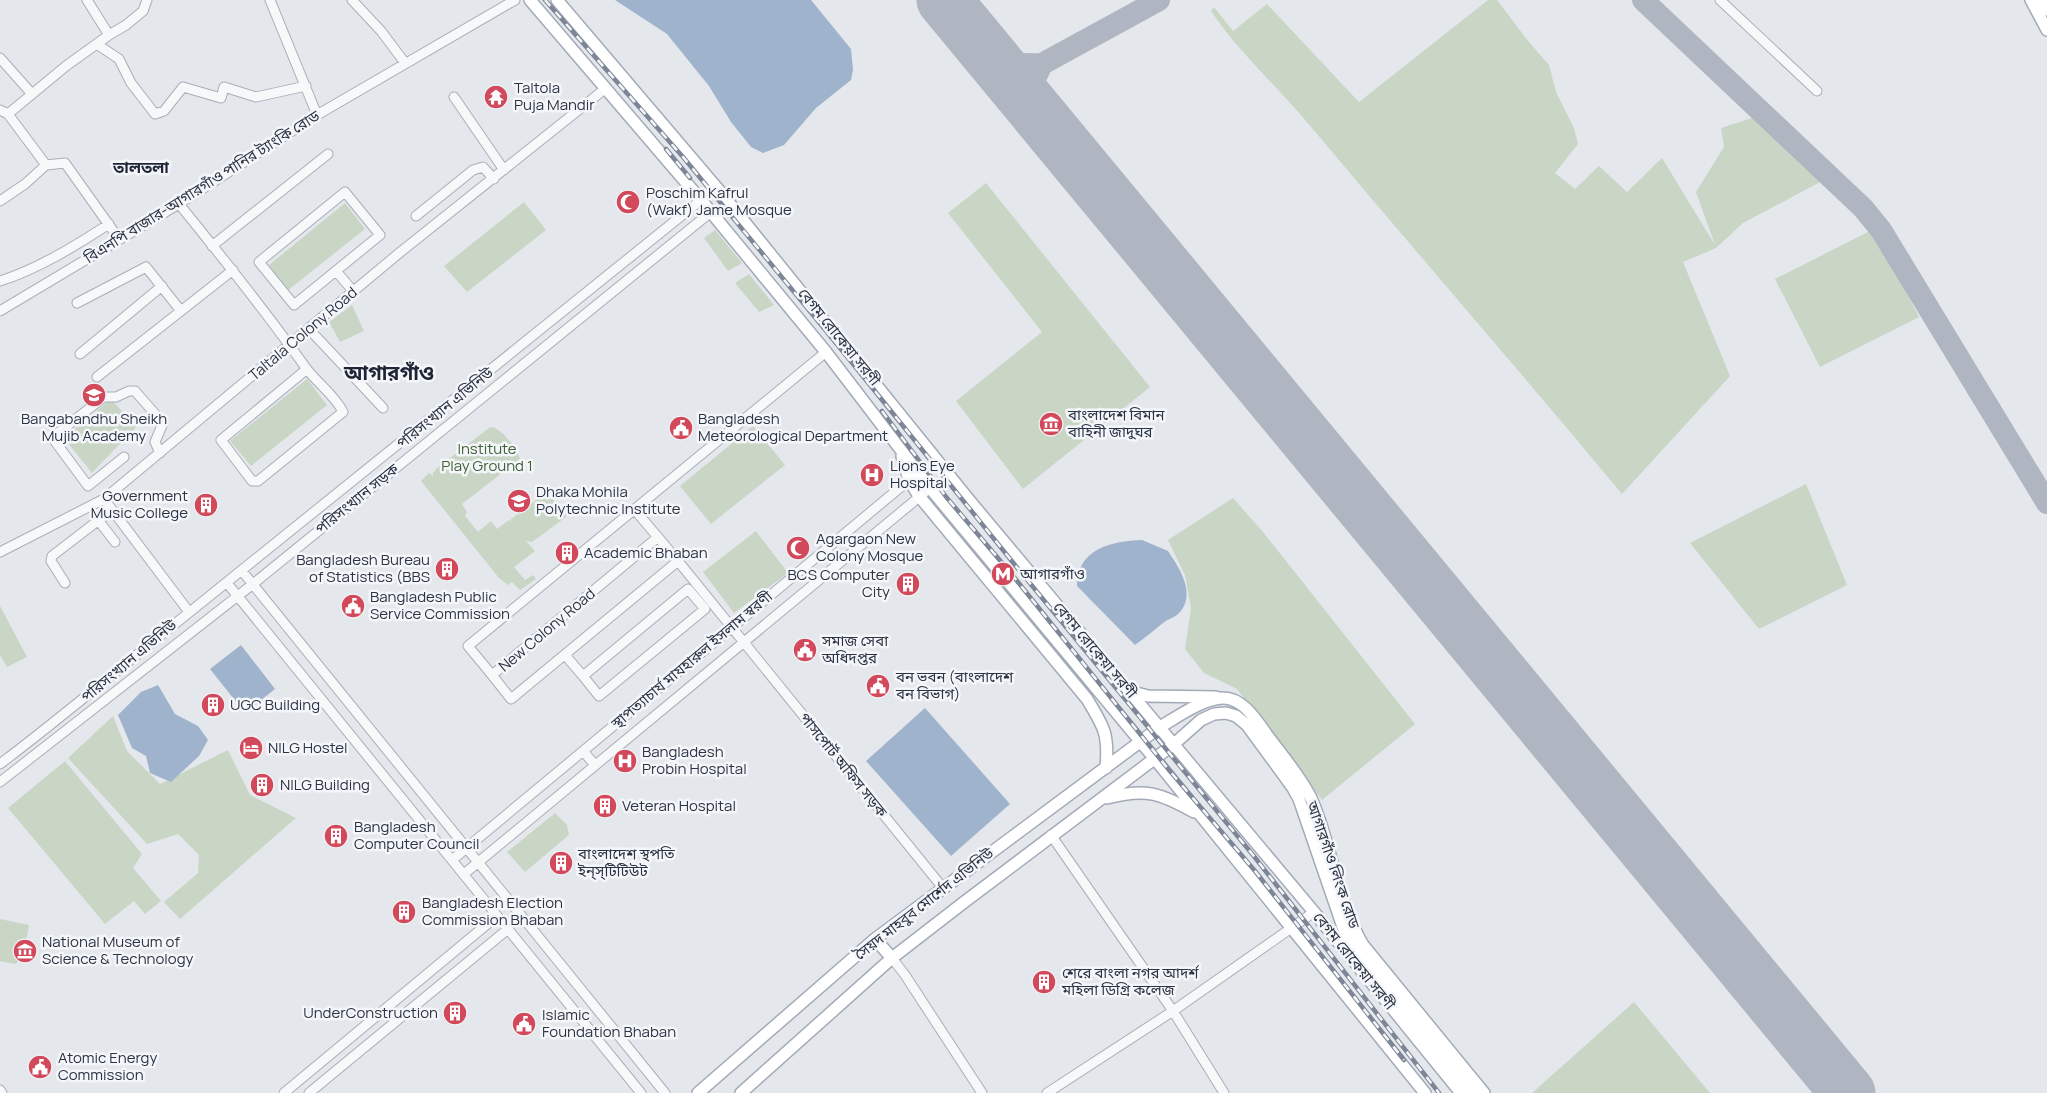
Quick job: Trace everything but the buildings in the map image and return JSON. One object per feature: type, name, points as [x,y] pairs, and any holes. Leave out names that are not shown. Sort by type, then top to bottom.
[{"type":"main road","name":"বেগম রোকেয়া সরণী","points":[[530,0],[701,200],[826,352],[901,450],[914,476],[930,488],[1155,759],[1425,1093]]},
{"type":"main road","name":"বেগম রোকেয়া সরণী","points":[[557,0],[727,199],[969,500],[1314,912],[1460,1093]]},
{"type":"main road","points":[[2031,0],[2047,30]]},
{"type":"main road","points":[[2042,0],[2047,10]]},
{"type":"main road","points":[[701,200],[717,188]]},
{"type":"main road","points":[[710,212],[727,199]]},
{"type":"main road","points":[[826,352],[842,340]]},
{"type":"main road","points":[[914,476],[920,496],[1087,699],[1104,729],[1108,750],[1106,768]]},
{"type":"main road","points":[[1128,691],[1148,696],[1223,698]]},
{"type":"main road","points":[[1160,728],[1198,706],[1223,698]]},
{"type":"main road","name":"আগারগাঁও লিংক রোড","points":[[1223,698],[1237,702],[1253,716],[1304,786],[1316,810],[1350,918],[1363,945],[1484,1093]]},
{"type":"main road","name":"আগারগাঁও লিংক রোড","points":[[1174,744],[1201,720],[1220,712],[1236,716],[1247,725],[1299,799],[1349,940],[1472,1093]]},
{"type":"main road","name":"সৈয়দ মাহবুব মোর্শেদ এভিনিউ","points":[[698,1093],[875,939],[1160,728]]},
{"type":"main road","name":"সৈয়দ মাহবুব মোর্শেদ এভিনিউ","points":[[741,1093],[892,958],[1051,835],[1174,744]]},
{"type":"main road","points":[[1101,799],[1132,792],[1149,792],[1164,796],[1200,815]]},
{"type":"main road","points":[[875,939],[892,958]]},
{"type":"street","points":[[87,0],[109,35]]},
{"type":"street","points":[[46,165],[4,112],[32,94],[66,66],[98,45],[109,35],[126,25],[143,11],[147,0]]},
{"type":"street","points":[[270,0],[317,115]]},
{"type":"street","points":[[352,0],[381,32],[405,63]]},
{"type":"street","name":"বিএনপি বাজার-আগারগাঁও পানির ট্যাংকি রোড","points":[[0,311],[179,204],[317,115],[515,0]]},
{"type":"street","points":[[1720,0],[1817,91]]},
{"type":"street","points":[[98,45],[119,59],[131,83],[155,114],[164,111],[183,87],[221,98],[224,87],[256,97],[306,86]]},
{"type":"street","points":[[0,58],[32,94]]},
{"type":"street","name":"Taltala Colony Road","points":[[0,552],[104,499],[398,254],[606,88]]},
{"type":"street","points":[[454,97],[504,170]]},
{"type":"street","points":[[212,246],[328,154]]},
{"type":"street","points":[[0,201],[46,165],[65,163],[120,239]]},
{"type":"street","points":[[416,216],[473,170],[478,168],[486,169],[494,179]]},
{"type":"street","points":[[345,192],[380,235],[336,271],[294,306],[259,262],[345,192]]},
{"type":"street","name":"পরিসংখ্যান এভিনিউ","points":[[0,764],[61,718],[701,200]]},
{"type":"street","points":[[179,204],[291,344],[307,369],[343,412],[258,481],[252,481],[222,440],[224,436],[307,369]]},
{"type":"street","name":"পরিসংখ্যান সড়ক","points":[[0,782],[253,584],[710,212]]},
{"type":"street","points":[[0,281],[26,272],[109,224]]},
{"type":"street","points":[[77,303],[146,267],[181,311]]},
{"type":"street","points":[[97,378],[233,270]]},
{"type":"street","points":[[336,271],[354,292]]},
{"type":"street","points":[[80,354],[162,286]]},
{"type":"street","points":[[310,329],[383,408]]},
{"type":"street","name":"New Colony Road","points":[[658,537],[492,675],[468,646],[826,352]]},
{"type":"street","points":[[124,457],[88,486],[54,440],[54,436],[104,397],[116,397],[129,391],[135,391],[163,423],[155,442],[160,453]]},
{"type":"street","name":"স্থাপত্যাচার্য মাযহারুল ইসলাম স্বরণী","points":[[452,860],[914,476]]},
{"type":"street","name":"স্থাপত্যাচার্য মাযহারুল ইসলাম স্বরণী","points":[[464,874],[930,488]]},
{"type":"street","points":[[104,499],[190,612]]},
{"type":"street","points":[[65,583],[51,562],[52,556],[112,510]]},
{"type":"street","points":[[635,510],[732,627]]},
{"type":"street","points":[[98,520],[115,542]]},
{"type":"street","name":"New Colony Road","points":[[522,650],[492,675],[511,699],[678,561]]},
{"type":"street","points":[[242,571],[665,1093]]},
{"type":"street","points":[[227,583],[641,1093]]},
{"type":"street","name":"New Colony Road","points":[[565,655],[599,696],[705,609],[688,589],[584,676]]},
{"type":"street","name":"পাসপোর্ট অফিস সড়ক","points":[[732,627],[943,888]]},
{"type":"street","points":[[583,751],[595,765]]},
{"type":"street","points":[[1051,835],[1173,1011],[1224,1093]]},
{"type":"street","points":[[1047,1093],[1173,1011],[1314,912]]},
{"type":"street","points":[[284,1093],[498,916]]},
{"type":"street","points":[[309,1093],[508,929]]},
{"type":"street","points":[[892,958],[982,1093]]},
{"type":"street","points":[[363,1028],[374,1040]]},
{"type":"green space","points":[[1488,0],[1497,0],[1549,65],[1556,92],[1574,128],[1578,144],[1555,173],[1575,189],[1599,166],[1627,192],[1662,158],[1715,245],[1696,192],[1724,147],[1721,128],[1755,117],[1824,180],[1743,223],[1716,248],[1683,262],[1730,376],[1622,494],[1299,113],[1234,42],[1211,11],[1214,7],[1233,31],[1267,4],[1359,102]]},
{"type":"green space","points":[[986,183],[1150,387],[1023,489],[956,401],[1042,332],[948,213]]},
{"type":"green space","points":[[524,202],[546,230],[467,292],[444,266]]},
{"type":"green space","points":[[345,203],[365,229],[287,291],[269,265]]},
{"type":"green space","points":[[1874,229],[1919,317],[1820,367],[1775,279]]},
{"type":"green space","points":[[715,230],[742,263],[728,271],[704,238]]},
{"type":"green space","points":[[749,274],[774,305],[759,312],[735,283]]},
{"type":"green space","points":[[352,305],[364,331],[340,342],[329,322]]},
{"type":"green space","points":[[307,379],[327,405],[251,466],[230,441]]},
{"type":"green space","points":[[111,399],[136,427],[92,473],[64,438]]},
{"type":"green space","points":[[753,426],[785,465],[711,524],[680,486]]},
{"type":"green space","name":"Institute Play Ground 1","points":[[493,427],[509,440],[520,459],[462,504],[467,512],[465,516],[478,532],[491,521],[497,529],[509,520],[511,522],[511,519],[547,492],[566,515],[566,517],[532,542],[526,541],[535,551],[514,567],[525,580],[533,575],[536,579],[520,590],[512,582],[508,585],[499,578],[421,481],[429,473],[433,476],[437,468],[489,428]]},
{"type":"green space","points":[[1806,484],[1847,585],[1759,629],[1690,543]]},
{"type":"green space","points":[[1233,498],[1263,532],[1415,724],[1322,800],[1237,689],[1204,673],[1185,649],[1191,608],[1185,575],[1168,540]]},
{"type":"green space","points":[[756,531],[788,573],[734,613],[703,572]]},
{"type":"green space","points":[[0,606],[27,657],[7,667],[0,655]]},
{"type":"green space","points":[[113,716],[127,751],[160,784],[228,750],[250,795],[296,818],[180,919],[164,902],[198,873],[199,855],[178,834],[147,844],[68,758]]},
{"type":"green space","points":[[65,761],[142,854],[133,868],[161,901],[145,914],[134,901],[105,924],[8,808]]},
{"type":"green space","points":[[555,813],[567,825],[569,835],[525,872],[507,852]]},
{"type":"green space","points":[[0,919],[29,925],[23,957],[15,964],[0,961]]},
{"type":"green space","points":[[1634,1002],[1710,1093],[1532,1093]]},
{"type":"water","points":[[615,0],[811,0],[851,49],[853,70],[851,80],[816,108],[784,145],[763,153],[751,147],[731,122],[709,86],[667,34]]},
{"type":"water","points":[[1142,540],[1168,551],[1182,574],[1187,591],[1183,608],[1177,615],[1135,645],[1077,586],[1079,573],[1089,555],[1108,545]]},
{"type":"water","points":[[241,645],[275,689],[245,713],[210,669]]},
{"type":"water","points":[[158,685],[175,714],[198,726],[208,740],[199,756],[171,782],[150,773],[146,756],[132,748],[118,715],[141,692]]},
{"type":"water","points":[[925,708],[1010,804],[951,856],[866,761]]},
{"type":"taxiway","points":[[1033,108],[1032,85],[1042,64],[1159,0]]},
{"type":"taxiway","points":[[1643,0],[1863,208],[1881,230],[2047,503]]},
{"type":"taxiway","points":[[989,55],[1015,63],[1042,64]]},
{"type":"runway","points":[[944,0],[1848,1093]]},
{"type":"railway","points":[[545,0],[683,157],[850,360],[1253,855],[1439,1093]]},
{"type":"railway","points":[[666,149],[690,178]]},
{"type":"railway","points":[[882,411],[947,498],[1009,571],[1169,770],[1255,871],[1404,1060]]},
{"type":"place","name":"Taltola Puja Mandir","points":[[496,97]]},
{"type":"place","name":"Poschim Kafrul (Wakf) Jame Mosque","points":[[628,202]]},
{"type":"place","name":"Bangabandhu Sheikh Mujib Academy","points":[[94,395]]},
{"type":"place","name":"বাংলাদেশ বিমান বাহিনী জাদুঘর","points":[[1051,424]]},
{"type":"place","name":"Bangladesh Meteorological Department","points":[[681,428]]},
{"type":"place","name":"Lions Eye Hospital","points":[[872,475]]},
{"type":"place","name":"Dhaka Mohila Polytechnic Institute","points":[[519,501]]},
{"type":"place","name":"Government Music College","points":[[206,505]]},
{"type":"place","name":"Agargaon New Colony Mosque","points":[[798,548]]},
{"type":"place","name":"Academic Bhaban","points":[[567,553]]},
{"type":"place","name":"Bangladesh Bureau of Statistics (BBS","points":[[447,569]]},
{"type":"place","name":"আগারগাঁও","points":[[1003,574]]},
{"type":"place","name":"BCS Computer City","points":[[908,584]]},
{"type":"place","name":"Bangladesh Public Service Commission","points":[[353,606]]},
{"type":"place","name":"সমাজ সেবা অধিদপ্তর","points":[[805,650]]},
{"type":"place","name":"বন ভবন (বাংলাদেশ বন বিভাগ)","points":[[878,686]]},
{"type":"place","name":"UGC Building","points":[[213,705]]},
{"type":"place","name":"NILG Hostel","points":[[251,748]]},
{"type":"place","name":"Bangladesh Probin Hospital","points":[[625,761]]},
{"type":"place","name":"NILG Building","points":[[262,785]]},
{"type":"place","name":"Veteran Hospital","points":[[605,806]]},
{"type":"place","name":"Bangladesh Computer Council","points":[[336,836]]},
{"type":"place","name":"বাংলাদেশ স্থপতি ইন্‌স্‌টিটিউট","points":[[561,863]]},
{"type":"place","name":"Bangladesh Election Commission Bhaban","points":[[404,912]]},
{"type":"place","name":"National Museum of Science & Technology","points":[[25,951]]},
{"type":"place","name":"শেরে বাংলা নগর আদর্শ মহিলা ডিগ্রি কলেজ","points":[[1044,982]]},
{"type":"place","name":"UnderConstruction","points":[[455,1013]]},
{"type":"place","name":"Islamic Foundation Bhaban","points":[[524,1024]]},
{"type":"place","name":"Atomic Energy Commission","points":[[40,1067]]},
{"type":"district","name":"তালতলা","points":[[141,167]]},
{"type":"district","name":"আগারগাঁও","points":[[389,373]]}]
